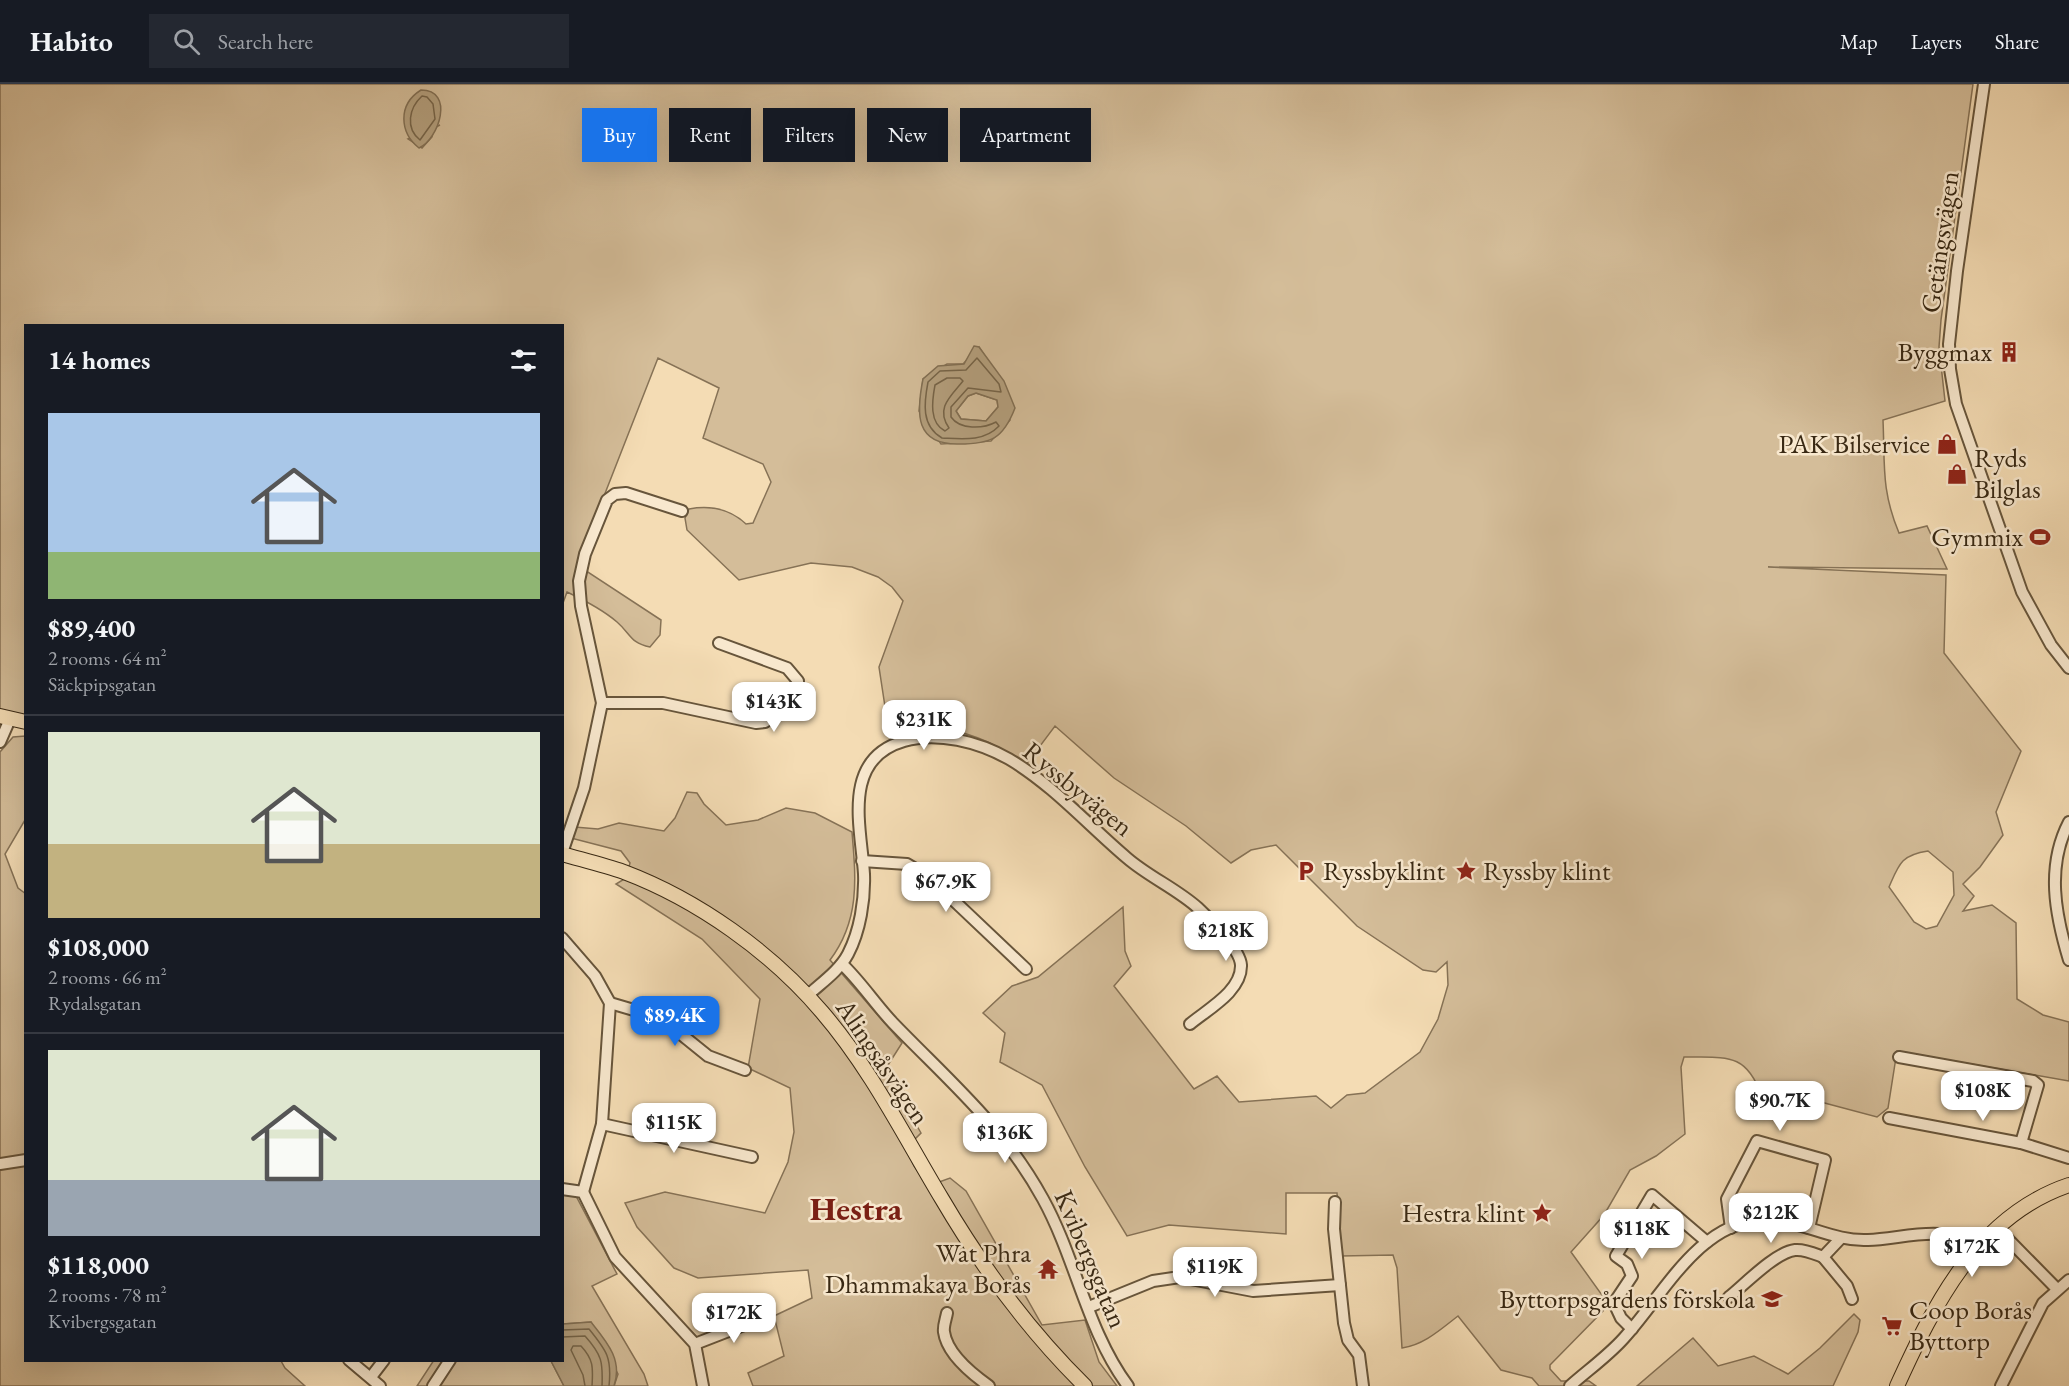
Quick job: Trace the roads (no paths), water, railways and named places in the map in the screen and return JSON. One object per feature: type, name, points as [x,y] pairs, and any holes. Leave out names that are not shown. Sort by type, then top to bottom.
[{"type":"main road","points":[[5,718],[24,722]]},
{"type":"main road","name":"Alingsåsvägen","points":[[564,855],[624,872],[689,905],[759,952],[807,996],[863,1066],[943,1202],[1016,1310],[1045,1345],[1085,1386]]},
{"type":"main road","points":[[1897,1386],[1931,1312],[1961,1266],[1998,1229],[2038,1199],[2069,1185]]},
{"type":"street","name":"Getängsvägen","points":[[1984,84],[1957,271],[1949,344],[1950,369],[1956,404],[2022,592],[2051,645],[2069,668]]},
{"type":"street","points":[[564,848],[584,788],[602,703],[584,626],[579,581],[585,554],[607,500],[615,494],[626,493],[682,511]]},
{"type":"street","points":[[602,703],[663,703],[765,723],[798,693],[798,681],[787,668],[719,643]]},
{"type":"street","points":[[0,742],[5,718]]},
{"type":"street","name":"Ryssbyvägen","points":[[807,996],[842,964],[849,953],[861,912],[862,861],[858,799],[861,784],[870,764],[889,746],[904,740],[923,737],[941,738],[958,740],[1009,759],[1062,801],[1129,860],[1185,898],[1214,925],[1239,956],[1241,978],[1234,987],[1190,1024]]},
{"type":"street","points":[[2069,822],[2057,852],[2054,878],[2056,908],[2069,960]]},
{"type":"street","points":[[862,861],[907,864],[929,877],[1026,969]]},
{"type":"street","points":[[564,940],[595,976],[610,1003],[602,1125],[583,1192],[615,1257],[695,1344],[703,1386]]},
{"type":"street","name":"Kvibergsgatan","points":[[842,964],[892,1022],[977,1105],[1004,1137],[1044,1201],[1089,1307],[1106,1354],[1128,1386]]},
{"type":"street","points":[[610,1003],[661,1018],[708,1056],[745,1070]]},
{"type":"street","points":[[1899,1057],[2033,1081],[2038,1085],[2021,1143]]},
{"type":"street","points":[[1888,1119],[2021,1143],[2069,1158]]},
{"type":"street","points":[[602,1125],[752,1157]]},
{"type":"street","points":[[1731,1228],[1727,1199],[1757,1140],[1825,1160],[1809,1228]]},
{"type":"street","points":[[0,1164],[24,1160]]},
{"type":"street","points":[[564,1190],[583,1192]]},
{"type":"street","points":[[1632,1329],[1621,1317],[1614,1303],[1632,1276],[1627,1263],[1616,1256],[1652,1195],[1707,1242]]},
{"type":"street","points":[[1335,1202],[1334,1229],[1344,1323],[1348,1340],[1359,1355],[1363,1386]]},
{"type":"street","points":[[1569,1386],[1611,1353],[1696,1252],[1707,1242],[1731,1228],[1760,1220],[1791,1222],[1840,1238],[1857,1241],[1943,1233],[1961,1237],[1977,1248]]},
{"type":"street","points":[[1998,1229],[2056,1288]]},
{"type":"street","points":[[1823,1257],[1840,1238]]},
{"type":"street","points":[[1729,1297],[1779,1256],[1795,1250],[1811,1252],[1823,1257],[1835,1268],[1847,1286],[1852,1299]]},
{"type":"street","points":[[1089,1307],[1154,1281],[1180,1277],[1261,1291],[1340,1285]]},
{"type":"street","points":[[2001,1386],[2037,1314],[2056,1288],[2069,1280]]},
{"type":"street","points":[[946,1313],[944,1333],[954,1353],[972,1375],[989,1386]]},
{"type":"street","points":[[695,1344],[762,1318]]},
{"type":"street","points":[[352,1362],[380,1386]]},
{"type":"street","points":[[371,1377],[382,1362]]},
{"type":"street","points":[[433,1386],[449,1362]]},
{"type":"water","points":[[421,90],[431,92],[438,98],[441,106],[433,135],[419,148],[408,135],[404,119],[408,103]]},
{"type":"water","points":[[974,346],[979,347],[1004,381],[1015,408],[1006,427],[988,441],[945,443],[926,433],[922,425],[919,404],[923,379],[938,366],[964,364]],"holes":[[[976,393],[997,400],[998,407],[986,421],[961,419],[956,411],[968,396]]]},
{"type":"water","points":[[591,1322],[608,1344],[615,1360],[614,1386],[564,1386],[552,1362],[564,1362],[564,1324]]},
{"type":"place","name":"Byggmax","points":[[2009,352]]},
{"type":"place","name":"PAK Bilservice","points":[[1947,444]]},
{"type":"place","name":"Ryds Bilglas","points":[[1957,474]]},
{"type":"place","name":"Gymmix","points":[[2040,537]]},
{"type":"place","name":"Ryssbyklint","points":[[1306,871]]},
{"type":"place","name":"Ryssby klint","points":[[1466,871]]},
{"type":"place","name":"Hestra klint","points":[[1542,1213]]},
{"type":"place","name":"Wat Phra Dhammakaya Borås","points":[[1048,1269]]},
{"type":"place","name":"Byttorpsgårdens förskola","points":[[1772,1299]]},
{"type":"place","name":"Coop Borås Byttorp","points":[[1892,1326]]},
{"type":"district","name":"Hestra","points":[[856,1208]]}]
